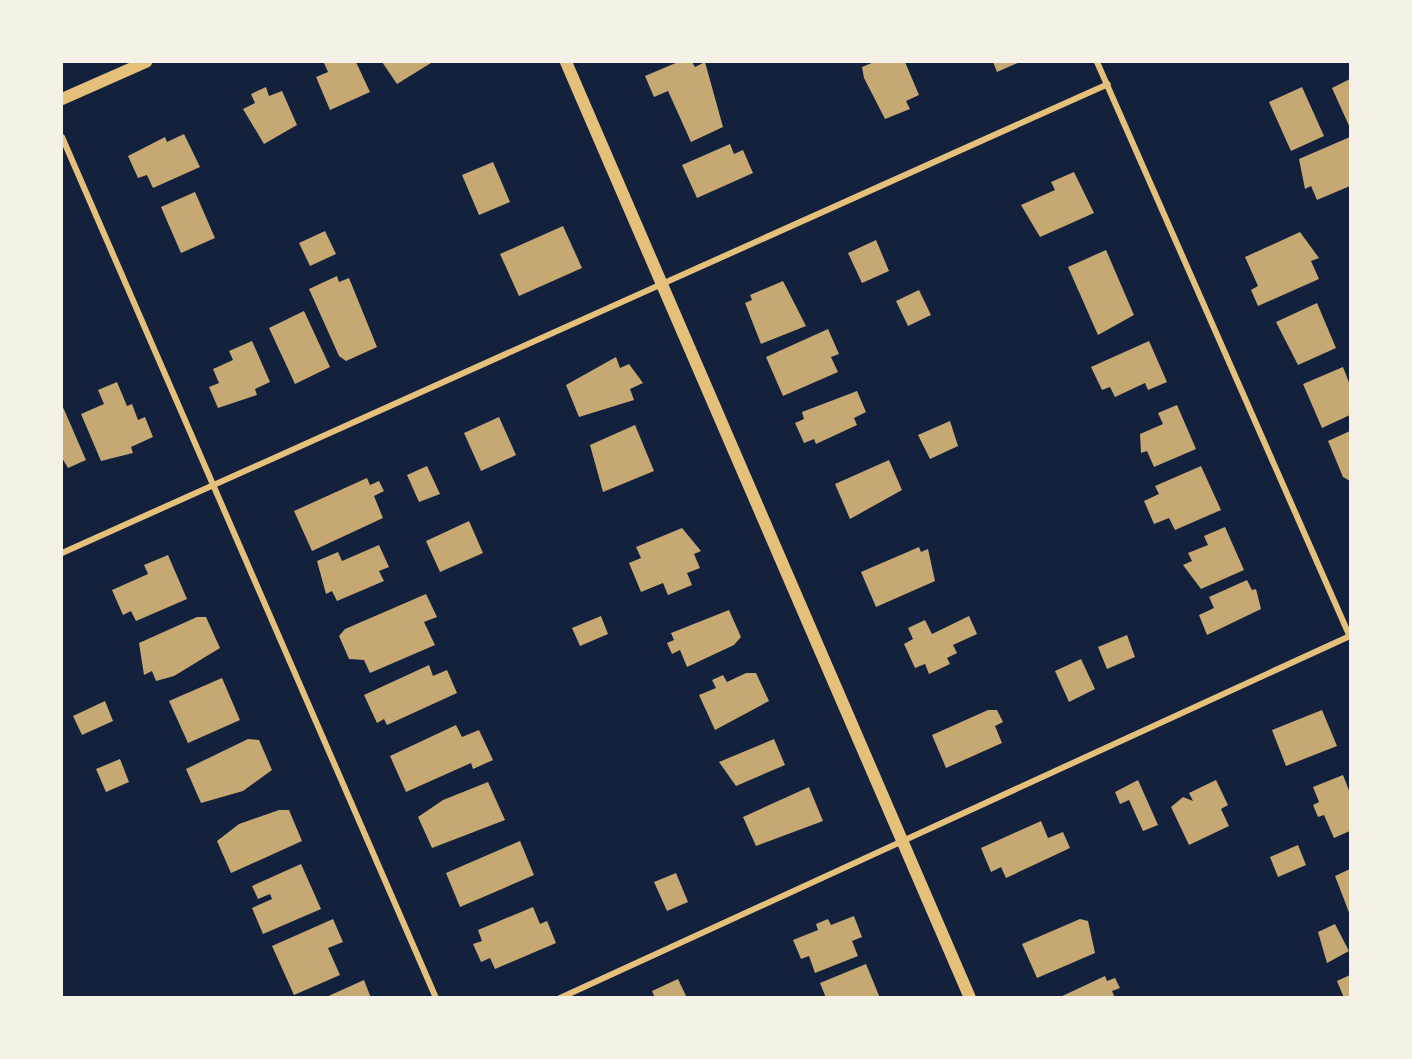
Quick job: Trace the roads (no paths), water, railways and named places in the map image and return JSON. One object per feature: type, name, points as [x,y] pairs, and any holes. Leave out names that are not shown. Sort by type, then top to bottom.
[{"type":"main road","points":[[62,99],[146,62]]},
{"type":"main road","points":[[566,62],[970,998]]},
{"type":"street","points":[[560,998],[1350,637],[1097,62]]},
{"type":"street","points":[[62,553],[1108,84]]},
{"type":"street","points":[[62,137],[436,998]]}]
